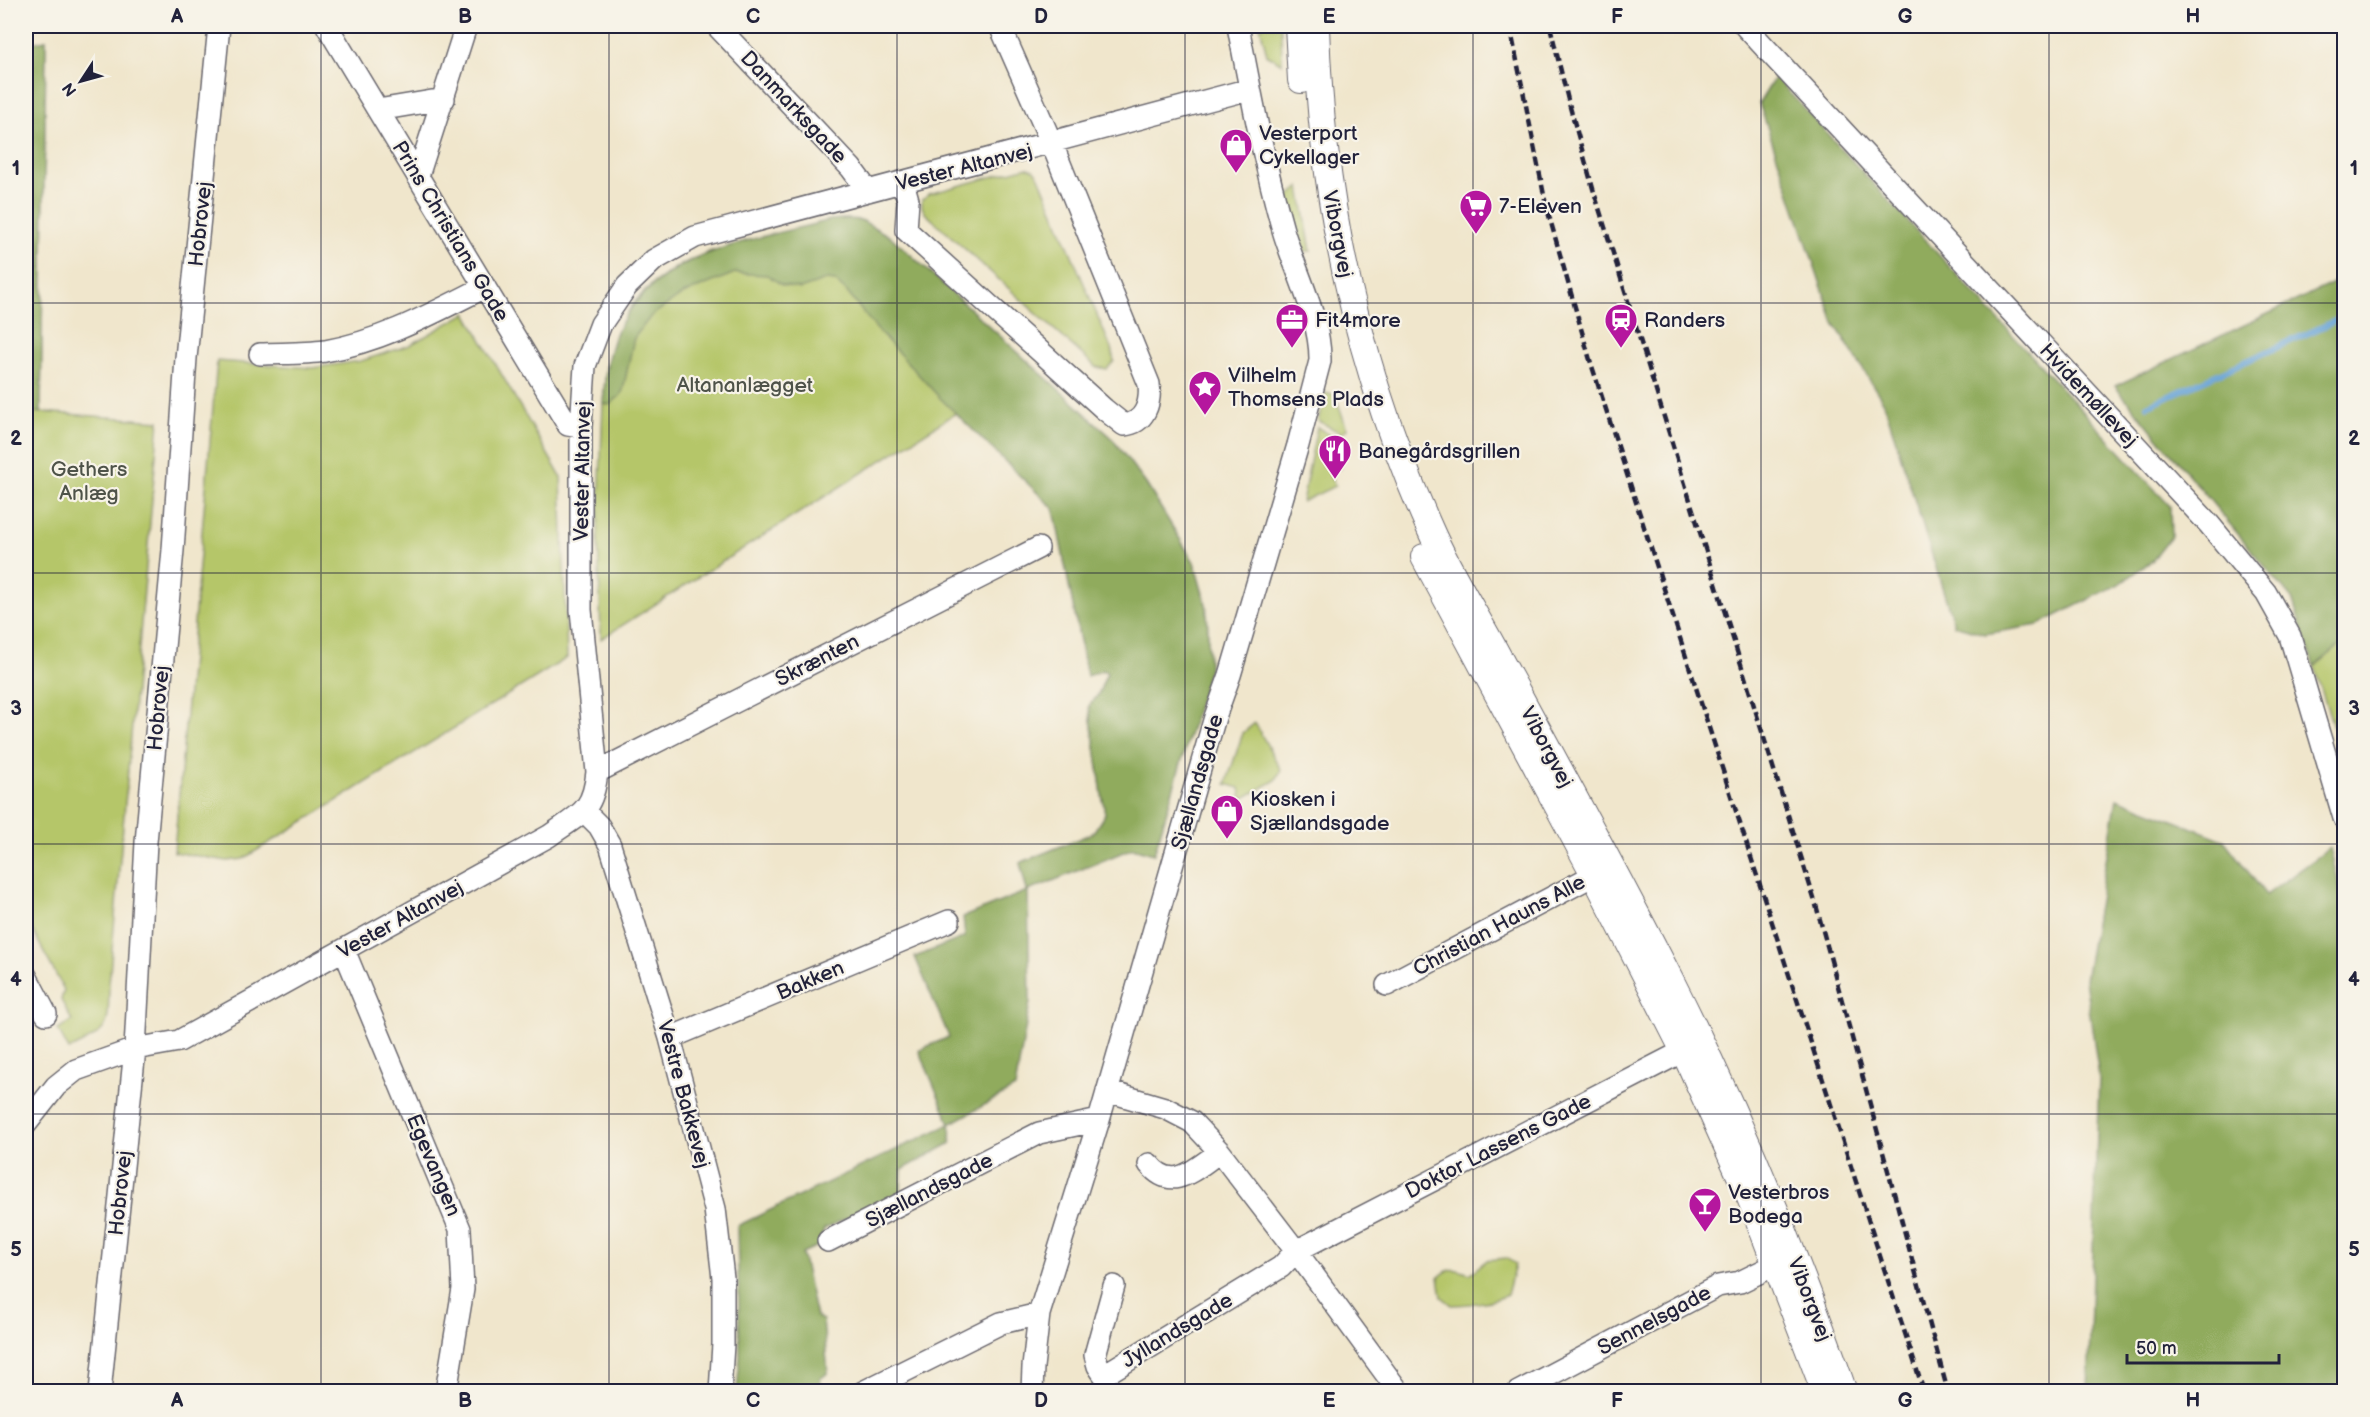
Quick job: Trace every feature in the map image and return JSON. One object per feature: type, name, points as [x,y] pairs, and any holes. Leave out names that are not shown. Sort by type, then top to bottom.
[{"type":"main road","points":[[1298,26],[1310,90]]},
{"type":"main road","points":[[1310,90],[1316,26]]},
{"type":"main road","name":"Viborgvej","points":[[1310,90],[1315,206],[1334,302],[1356,382],[1385,466],[1429,569],[1602,870],[1672,984],[1692,1047],[1754,1160],[1825,1392]]},
{"type":"main road","name":"Viborgvej","points":[[1785,1260],[1844,1392]]},
{"type":"street","name":"Hobrovej","points":[[100,1392],[135,1049],[146,842],[173,550],[186,358],[219,26]]},
{"type":"street","name":"Prins Christians Gade","points":[[327,26],[568,425],[581,427]]},
{"type":"street","points":[[418,176],[466,26]]},
{"type":"street","name":"Danmarksgade","points":[[717,26],[851,168],[867,191]]},
{"type":"street","points":[[903,182],[908,200],[906,230],[1104,409],[1124,425],[1138,420],[1148,404],[1149,384],[1052,144],[1000,26]]},
{"type":"street","name":"Sjællandsgade","points":[[1032,1392],[1039,1314],[1099,1120],[1215,717],[1230,675],[1298,446],[1320,361],[1319,338],[1276,204],[1258,131],[1238,26]]},
{"type":"street","name":"Hvidemøllevej","points":[[1745,26],[2209,524],[2266,593],[2290,636],[2344,818]]},
{"type":"street","name":"Vester Altanvej","points":[[26,1124],[56,1086],[76,1070],[135,1049],[179,1041],[549,836],[584,811],[595,794],[597,772],[581,610],[581,427],[585,366],[601,324],[627,286],[654,260],[696,237],[1250,90]]},
{"type":"street","points":[[378,110],[444,99]]},
{"type":"street","points":[[260,354],[324,351],[363,343],[397,331],[485,287]]},
{"type":"street","name":"Skrænten","points":[[597,772],[1038,548]]},
{"type":"street","name":"Vestre Bakkevej","points":[[584,811],[598,826],[610,845],[670,1038],[715,1209],[723,1278],[720,1392]]},
{"type":"street","name":"Christian Hauns Alle","points":[[1387,985],[1602,870]]},
{"type":"street","name":"Bakken","points":[[670,1038],[949,921]]},
{"type":"street","name":"Egevangen","points":[[344,950],[460,1228],[463,1289],[446,1392]]},
{"type":"street","points":[[26,976],[46,1014]]},
{"type":"street","name":"Doktor Lassens Gade","points":[[1296,1251],[1692,1047]]},
{"type":"street","points":[[1107,1091],[1165,1108],[1192,1122],[1220,1152],[1296,1251],[1399,1392]]},
{"type":"street","name":"Sjællandsgade","points":[[828,1242],[1039,1133],[1099,1120]]},
{"type":"street","points":[[1149,1164],[1156,1173],[1167,1178],[1178,1179],[1220,1152]]},
{"type":"street","name":"Jyllandsgade","points":[[1114,1286],[1095,1355],[1104,1375],[1281,1267],[1296,1251]]},
{"type":"street","name":"Sennelsgade","points":[[1518,1392],[1718,1286],[1740,1282],[1785,1260]]},
{"type":"street","points":[[863,1392],[1000,1323],[1039,1314]]},
{"type":"green space","points":[[1260,26],[1281,26],[1282,64],[1267,55]]},
{"type":"green space","name":"Gethers Anlæg","points":[[46,40],[41,412],[159,421],[107,1020],[100,1032],[69,1050],[58,1030],[72,1021],[61,1000],[64,990],[26,918],[26,44]]},
{"type":"green space","points":[[46,40],[41,413],[26,411],[26,44]]},
{"type":"green space","points":[[1775,77],[2170,506],[2171,537],[2153,560],[2121,583],[2038,625],[1985,634],[1954,625],[1884,403],[1834,323],[1759,103]]},
{"type":"green space","points":[[1024,168],[1033,170],[1039,177],[1111,348],[1114,361],[1107,369],[1096,367],[925,213],[922,207],[922,200],[929,194]]},
{"type":"green space","points":[[1300,187],[1311,251],[1304,251],[1288,197]]},
{"type":"green space","name":"Altananlægget","points":[[831,220],[861,220],[891,237],[1111,437],[1146,484],[1194,562],[1207,608],[1209,668],[1154,854],[1133,848],[1028,891],[1020,863],[1093,833],[1105,814],[1089,706],[1098,695],[1107,673],[1103,670],[1087,676],[1054,509],[956,413],[601,639],[598,533],[606,367],[614,337],[633,303],[653,283],[678,266],[708,252]]},
{"type":"green space","points":[[831,220],[861,220],[891,237],[1111,437],[1146,484],[1194,562],[1207,608],[1209,668],[1154,854],[1133,848],[1028,891],[1030,1002],[1015,1088],[950,1124],[919,1050],[949,1037],[915,957],[965,937],[963,917],[1027,891],[1020,863],[1093,833],[1105,814],[1089,706],[1098,695],[1107,673],[1103,670],[1087,676],[1054,509],[939,397],[835,281],[826,280],[800,289],[782,285],[767,275],[735,273],[683,294],[651,316],[634,338],[623,390],[620,396],[609,405],[603,403],[608,361],[615,336],[632,307],[653,285],[679,267],[707,254],[769,235]]},
{"type":"green space","points":[[2344,278],[2344,642],[2314,667],[2292,599],[2115,386]]},
{"type":"green space","points":[[466,313],[561,477],[567,658],[243,859],[227,861],[174,852],[217,361],[312,368],[361,361],[410,345]]},
{"type":"green space","points":[[1325,393],[1335,395],[1347,429],[1341,433],[1318,421]]},
{"type":"green space","points":[[1317,427],[1332,436],[1328,439],[1340,468],[1329,474],[1335,486],[1302,502]]},
{"type":"green space","points":[[2344,642],[2344,760],[2314,667]]},
{"type":"green space","points":[[1255,723],[1281,770],[1276,780],[1242,799],[1240,788],[1226,784],[1243,733]]},
{"type":"green space","points":[[2117,798],[2224,840],[2266,895],[2330,848],[2344,906],[2344,1391],[2088,1391],[2099,1077],[2085,980]]},
{"type":"green space","points":[[950,1124],[951,1143],[902,1170],[901,1192],[824,1229],[818,1246],[802,1253],[816,1317],[823,1320],[828,1373],[820,1379],[823,1391],[737,1391],[740,1356],[737,1226]]},
{"type":"green space","points":[[1506,1258],[1515,1264],[1507,1295],[1487,1301],[1458,1305],[1452,1305],[1442,1297],[1439,1277],[1447,1271],[1457,1270],[1470,1274],[1487,1260]]},
{"type":"waterway","points":[[2147,406],[2344,317]]},
{"type":"railway","points":[[1510,26],[1546,205],[1590,360],[1924,1392]]},
{"type":"railway","points":[[1550,26],[1594,192],[1816,905],[1948,1392]]},
{"type":"place","name":"Vesterport Cykellager","points":[[1236,174]]},
{"type":"place","name":"7-Eleven","points":[[1476,235]]},
{"type":"place","name":"Fit4more","points":[[1292,349]]},
{"type":"place","name":"Randers","points":[[1621,349]]},
{"type":"place","name":"Vilhelm Thomsens Plads","points":[[1205,416]]},
{"type":"place","name":"Banegårdsgrillen","points":[[1335,480]]},
{"type":"place","name":"Kiosken i Sjællandsgade","points":[[1227,840]]},
{"type":"place","name":"Vesterbros Bodega","points":[[1705,1233]]}]
